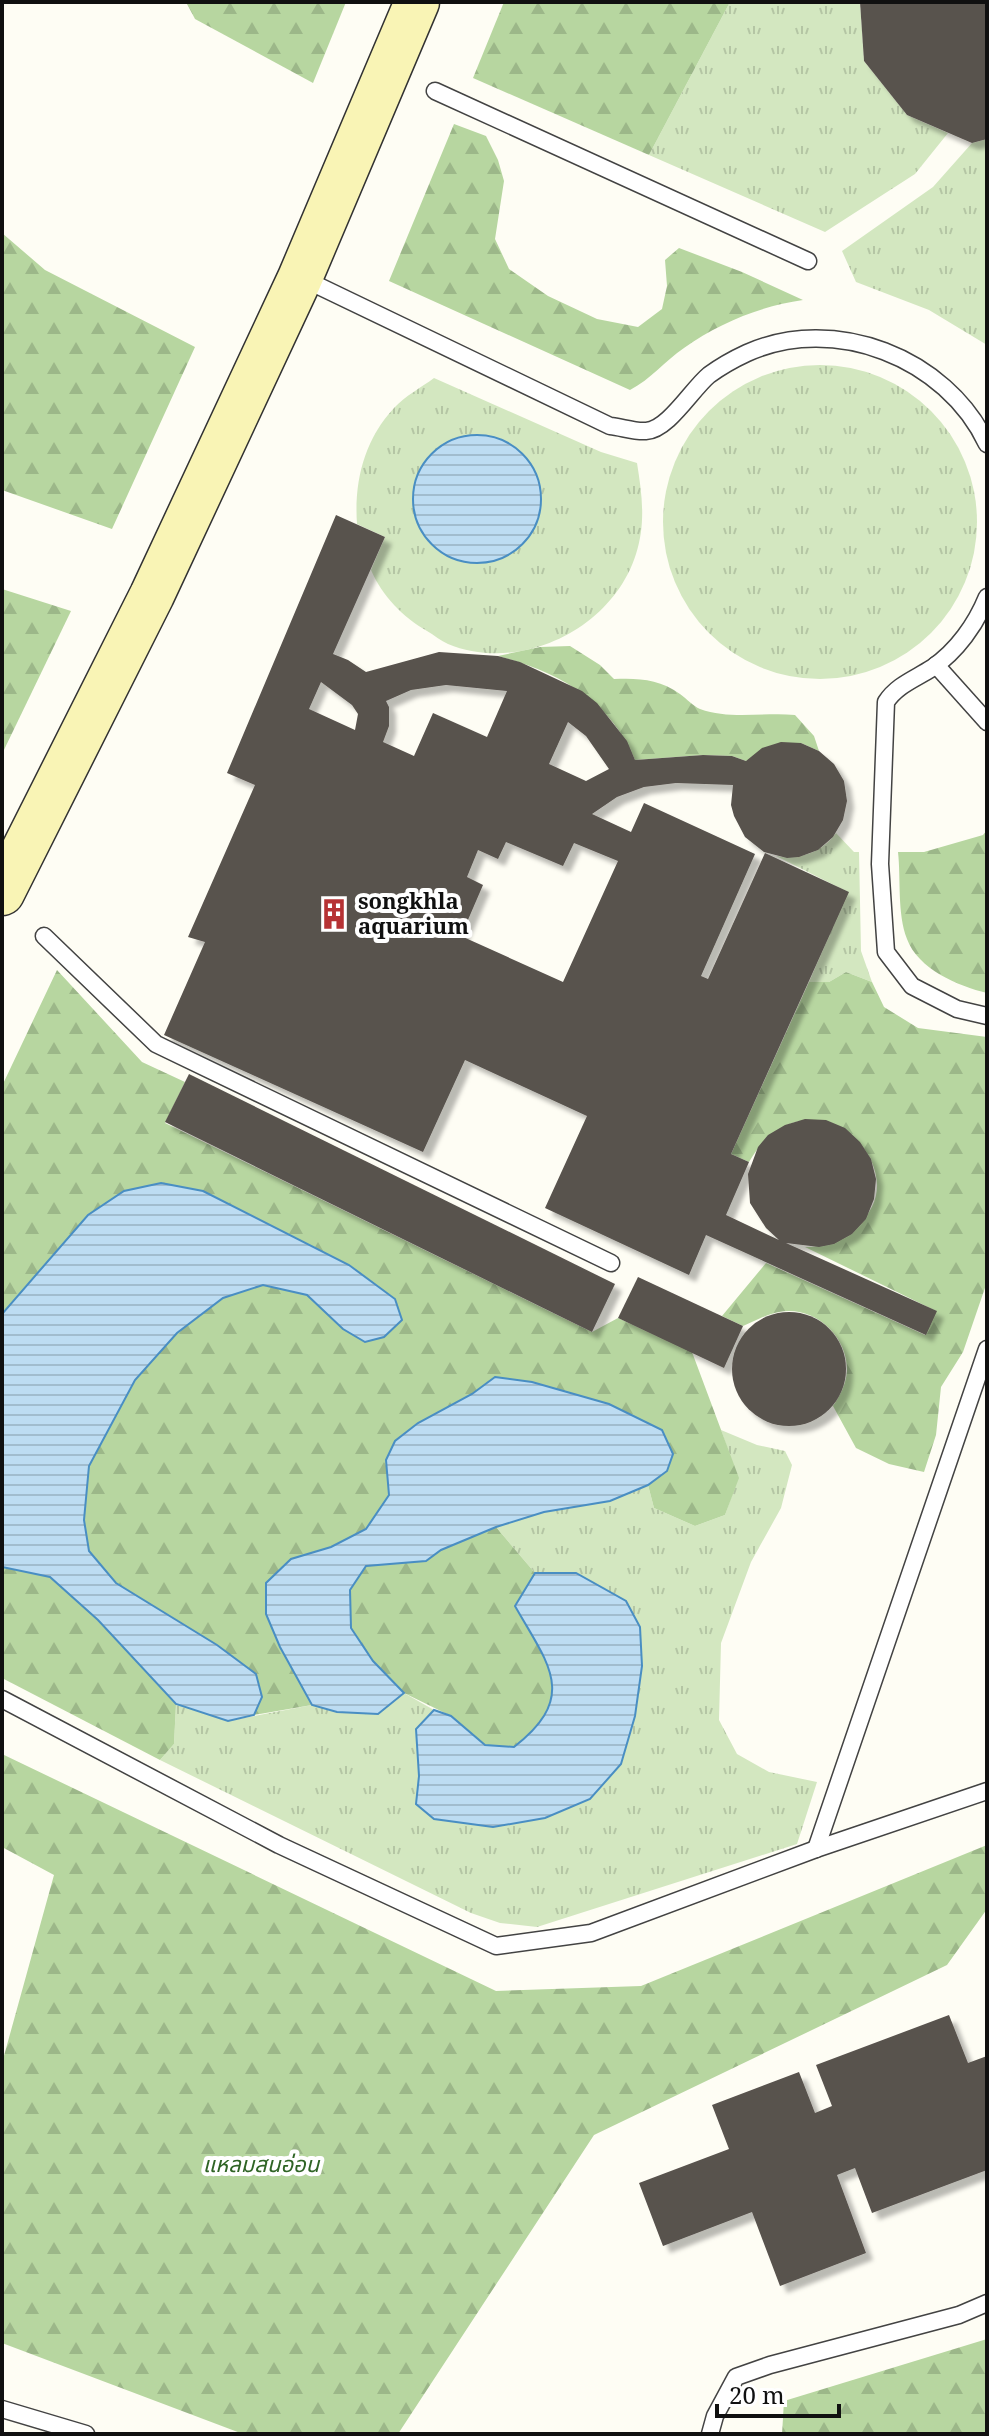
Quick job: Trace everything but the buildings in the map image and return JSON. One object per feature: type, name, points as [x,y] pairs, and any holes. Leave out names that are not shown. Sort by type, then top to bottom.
[{"type":"street","points":[[2,893],[152,595],[300,278],[417,2]]},
{"type":"lane","points":[[435,91],[808,261]]},
{"type":"lane","points":[[300,278],[610,426],[648,431],[660,427],[689,394],[727,364],[782,341],[822,338],[845,340],[899,357],[934,378],[963,407],[987,444]]},
{"type":"lane","points":[[987,597],[961,641],[936,665],[894,690],[886,702],[880,864],[886,952],[912,986],[957,1009],[987,1016]]},
{"type":"lane","points":[[936,665],[987,722]]},
{"type":"lane","points":[[44,936],[156,1044],[611,1263]]},
{"type":"lane","points":[[816,1849],[987,1349]]},
{"type":"lane","points":[[2,1699],[279,1845],[496,1946],[591,1933],[816,1849],[987,1791]]},
{"type":"lane","points":[[710,2434],[715,2416],[736,2377],[770,2365],[959,2315],[987,2303]]},
{"type":"lane","points":[[2,2409],[86,2434]]},
{"type":"green space","points":[[186,2],[346,2],[313,83],[195,19]]},
{"type":"green space","points":[[504,2],[730,2],[649,155],[473,78]]},
{"type":"green space","points":[[730,2],[860,2],[864,61],[907,115],[948,133],[915,174],[825,232],[649,155]]},
{"type":"green space","points":[[454,124],[486,136],[504,181],[495,239],[509,269],[548,296],[597,319],[638,327],[662,309],[667,286],[665,260],[679,248],[803,300],[756,311],[726,323],[684,348],[630,390],[389,281]]},
{"type":"green space","points":[[987,139],[987,345],[929,310],[856,282],[842,251],[933,187],[972,143]]},
{"type":"green space","points":[[2,233],[45,270],[195,347],[112,529],[2,490]]},
{"type":"green space","points":[[820,365],[851,368],[880,377],[907,392],[931,411],[950,435],[965,462],[974,491],[977,522],[974,553],[965,582],[950,609],[931,633],[907,652],[880,667],[851,676],[820,679],[789,676],[760,667],[733,652],[709,633],[690,609],[675,582],[666,553],[663,522],[666,491],[675,462],[690,435],[709,411],[733,392],[760,377],[789,368]]},
{"type":"green space","points":[[434,378],[601,452],[637,463],[642,520],[636,554],[624,580],[607,604],[586,623],[561,638],[534,648],[505,653],[476,652],[448,644],[402,612],[387,597],[371,570],[385,537],[357,524],[357,493],[363,462],[375,434],[394,408]]},
{"type":"green space","points":[[2,589],[71,611],[2,754]]},
{"type":"green space","points":[[570,646],[600,665],[614,679],[656,682],[672,689],[700,709],[735,715],[795,715],[814,736],[819,751],[801,743],[746,761],[732,756],[703,755],[635,760],[611,721],[580,692],[541,671],[498,656],[540,647]]},
{"type":"green space","points":[[987,830],[987,993],[940,975],[912,950],[902,918],[898,852],[924,852],[983,835]]},
{"type":"green space","points":[[836,833],[854,852],[859,852],[861,951],[872,982],[846,972],[829,982],[809,982],[848,892],[776,856],[809,854],[824,846]]},
{"type":"green space","points":[[57,970],[142,1062],[185,1082],[165,1123],[592,1332],[618,1318],[692,1352],[739,1478],[725,1515],[695,1526],[654,1508],[648,1485],[667,1471],[609,1404],[495,1378],[386,1461],[389,1495],[366,1529],[331,1547],[291,1559],[267,1583],[266,1614],[312,1705],[254,1715],[262,1697],[217,1645],[116,1583],[89,1551],[84,1520],[89,1466],[135,1380],[177,1333],[223,1298],[263,1285],[307,1295],[343,1329],[395,1299],[349,1265],[203,1191],[161,1183],[88,1215],[2,1314],[2,1086]]},
{"type":"green space","points":[[846,972],[872,982],[884,1007],[918,1028],[987,1037],[987,1282],[963,1352],[941,1387],[936,1435],[924,1472],[889,1464],[856,1448],[833,1406],[844,1385],[846,1358],[835,1335],[816,1318],[805,1313],[779,1312],[743,1326],[722,1316],[766,1263],[925,1335],[936,1311],[805,1247],[826,1244],[843,1236],[855,1227],[873,1204],[877,1179],[868,1155],[851,1135],[827,1123],[800,1121],[773,1133],[749,1162],[731,1154],[809,982],[829,982]]},
{"type":"green space","points":[[721,1430],[757,1445],[785,1451],[792,1465],[781,1508],[751,1562],[721,1643],[719,1720],[737,1754],[769,1772],[817,1782],[797,1844],[537,1927],[500,1923],[471,1913],[160,1760],[174,1744],[176,1704],[228,1721],[312,1705],[337,1712],[378,1714],[404,1693],[434,1710],[416,1729],[419,1776],[416,1804],[621,1764],[635,1716],[642,1666],[640,1627],[626,1601],[577,1573],[535,1573],[496,1527],[544,1512],[610,1501],[648,1485],[654,1508],[695,1526],[725,1515],[738,1478]]},
{"type":"green space","points":[[496,1527],[535,1573],[515,1606],[547,1662],[552,1679],[552,1695],[547,1711],[514,1747],[485,1745],[451,1716],[404,1693],[373,1661],[351,1628],[350,1590],[366,1566],[426,1561],[441,1550]]},
{"type":"green space","points":[[2,1567],[50,1577],[98,1620],[176,1704],[174,1744],[160,1760],[2,1678]]},
{"type":"green space","name":"แหลมสนอ่อน","points":[[2,1754],[496,1991],[641,1986],[987,1845],[987,1909],[947,1965],[594,2135],[398,2434],[243,2434],[2,2343],[2,2063],[54,1875],[2,1847]]},
{"type":"green space","points":[[987,2339],[987,2434],[782,2434],[784,2401]]},
{"type":"water","points":[[477,435],[501,440],[522,454],[536,475],[541,499],[536,523],[522,544],[501,558],[477,563],[453,558],[432,544],[418,523],[413,499],[418,475],[432,454],[453,440]]},
{"type":"water","points":[[161,1183],[203,1191],[349,1265],[395,1299],[402,1320],[384,1337],[365,1342],[343,1329],[307,1295],[263,1285],[223,1298],[177,1333],[135,1380],[89,1466],[84,1520],[89,1551],[116,1583],[217,1645],[256,1674],[262,1697],[254,1715],[228,1721],[176,1704],[98,1620],[50,1577],[2,1567],[2,1314],[88,1215],[124,1191]]},
{"type":"water","points":[[495,1377],[532,1382],[609,1404],[662,1430],[673,1454],[667,1471],[648,1485],[610,1501],[544,1512],[496,1527],[441,1550],[426,1561],[366,1566],[350,1590],[351,1628],[373,1661],[404,1693],[378,1714],[337,1712],[312,1705],[266,1614],[266,1583],[291,1559],[331,1547],[366,1529],[389,1495],[386,1460],[395,1441],[418,1423],[472,1394]]},
{"type":"water","points":[[535,1573],[576,1573],[626,1601],[640,1627],[642,1666],[635,1716],[621,1764],[590,1799],[545,1818],[493,1827],[434,1819],[416,1804],[419,1776],[416,1729],[434,1710],[451,1716],[485,1745],[514,1747],[534,1729],[546,1711],[552,1695],[546,1662],[515,1606]]},
{"type":"place","name":"songkhla aquarium","points":[[334,914]]}]
